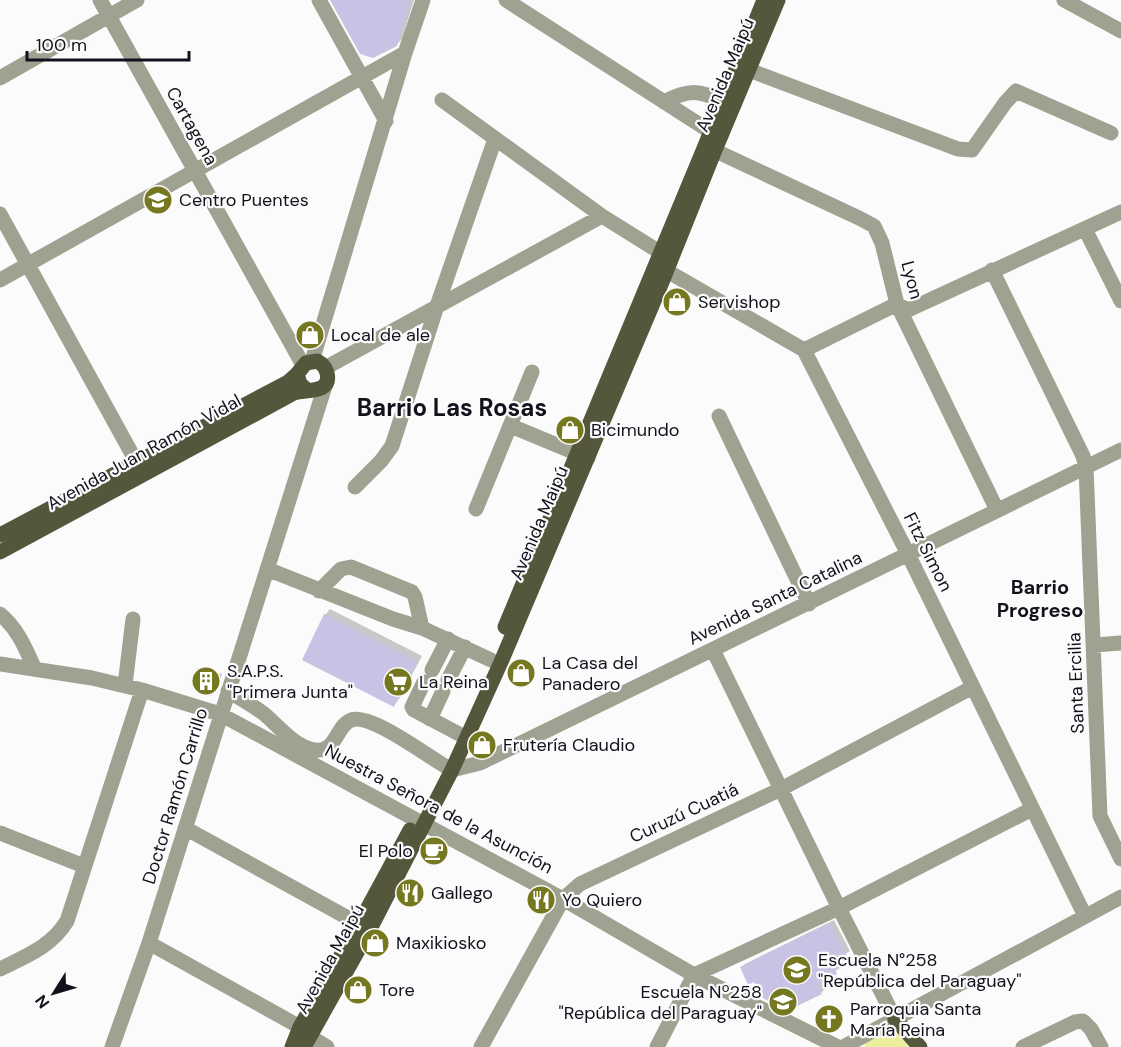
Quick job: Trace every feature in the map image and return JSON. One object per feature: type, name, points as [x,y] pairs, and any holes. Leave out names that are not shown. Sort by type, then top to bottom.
[{"type":"main road","name":"Avenida Maipú","points":[[448,768],[459,734],[666,261],[729,103],[764,0]]},
{"type":"main road","name":"Avenida Maipú","points":[[729,103],[749,70],[778,0]]},
{"type":"main road","name":"Avenida Juan Ramón Vidal","points":[[0,535],[140,469],[294,393],[307,390],[317,391],[313,370],[288,382],[140,469],[0,552]]},
{"type":"main road","name":"Avenida Maipú","points":[[292,1047],[305,1037],[365,927],[501,662],[582,456]]},
{"type":"main road","points":[[895,1018],[920,1047]]},
{"type":"street","name":"Cartagena","points":[[100,0],[195,172],[313,370]]},
{"type":"street","points":[[0,78],[137,0]]},
{"type":"street","points":[[319,0],[386,121]]},
{"type":"street","name":"Doctor Ramón Carrillo","points":[[112,1047],[149,943],[267,569],[313,370],[405,53],[423,0]]},
{"type":"street","name":"Lyon","points":[[506,0],[664,102],[713,141],[874,226],[882,243],[897,304],[997,510]]},
{"type":"street","points":[[1064,0],[1120,28]]},
{"type":"street","points":[[0,280],[405,53]]},
{"type":"street","points":[[749,70],[958,149],[972,150],[1016,91],[1111,133]]},
{"type":"street","points":[[664,102],[681,93],[696,91],[729,103]]},
{"type":"street","points":[[442,100],[666,261],[804,350],[897,304],[908,309],[1121,212]]},
{"type":"street","points":[[355,487],[381,461],[392,446],[437,306],[495,139]]},
{"type":"street","points":[[0,214],[140,469]]},
{"type":"street","points":[[313,370],[437,306],[602,216]]},
{"type":"street","points":[[1085,229],[1121,301]]},
{"type":"street","name":"Santa Ercilia","points":[[992,270],[1083,456],[1086,467],[1100,816],[1121,859]]},
{"type":"street","name":"Fitz Simon","points":[[804,350],[908,554],[1085,916]]},
{"type":"street","points":[[476,509],[531,372]]},
{"type":"street","points":[[719,416],[809,604]]},
{"type":"street","points":[[511,426],[582,456]]},
{"type":"street","name":"Avenida Santa Catalina","points":[[448,768],[480,763],[495,757],[1121,450]]},
{"type":"street","points":[[319,591],[342,569],[351,567],[412,592],[422,628]]},
{"type":"street","points":[[267,569],[319,591],[422,628],[491,660]]},
{"type":"street","points":[[0,614],[10,622],[34,668]]},
{"type":"street","points":[[125,686],[133,619]]},
{"type":"street","points":[[448,639],[412,707],[459,734]]},
{"type":"street","points":[[1094,645],[1121,643]]},
{"type":"street","points":[[430,718],[465,647]]},
{"type":"street","points":[[713,650],[895,1018]]},
{"type":"street","name":"Nuestra Señora de la Asunción","points":[[0,663],[125,686],[220,714],[564,899],[694,975],[838,1047]]},
{"type":"street","name":"Curuzú Cuatiá","points":[[481,1047],[564,899],[580,884],[781,789],[973,687]]},
{"type":"street","points":[[0,969],[45,946],[58,935],[67,921],[142,690]]},
{"type":"street","points":[[228,691],[248,703],[300,744],[315,750],[328,748]]},
{"type":"street","points":[[319,766],[328,748],[345,725],[360,719],[387,729],[448,768]]},
{"type":"street","points":[[657,1047],[694,975],[839,908],[1032,809]]},
{"type":"street","points":[[185,828],[365,927]]},
{"type":"street","points":[[0,833],[84,866]]},
{"type":"street","points":[[843,1047],[1121,897]]},
{"type":"street","points":[[149,943],[305,1037],[327,1047]]},
{"type":"street","points":[[1023,1047],[1075,1022],[1083,1021],[1091,1029],[1101,1047]]},
{"type":"green space","points":[[888,1029],[899,1031],[914,1047],[865,1047],[864,1043]]},
{"type":"building","points":[[330,0],[411,0],[397,46],[373,58],[360,54]]},
{"type":"building","points":[[324,614],[417,662],[394,707],[302,660]]},
{"type":"building","name":"S.A.P.S. \"Primera Junta\"","points":[[197,668],[221,676],[217,688],[213,687],[211,696],[200,692],[201,688],[192,685]]},
{"type":"building","name":"Escuela N°258 \"República del Paraguay\"","points":[[830,923],[847,956],[832,963],[837,974],[817,984],[822,994],[787,1011],[781,1008],[776,998],[768,1001],[763,998],[754,982],[748,985],[740,967]]},
{"type":"building","name":"Parroquia Santa María Reina","points":[[819,1013],[839,1013],[839,1027],[820,1026]]},
{"type":"place","name":"Centro Puentes","points":[[158,200]]},
{"type":"place","name":"Servishop","points":[[677,302]]},
{"type":"place","name":"Local de ale","points":[[310,335]]},
{"type":"place","name":"Bicimundo","points":[[570,430]]},
{"type":"place","name":"La Casa del Panadero","points":[[521,673]]},
{"type":"place","name":"S.A.P.S. \"Primera Junta\"","points":[[206,681]]},
{"type":"place","name":"La Reina","points":[[398,682]]},
{"type":"place","name":"Frutería Claudio","points":[[482,745]]},
{"type":"place","name":"El Polo","points":[[434,851]]},
{"type":"place","name":"Gallego","points":[[410,893]]},
{"type":"place","name":"Yo Quiero","points":[[541,900]]},
{"type":"place","name":"Maxikiosko","points":[[375,943]]},
{"type":"place","name":"Escuela N°258 \"República del Paraguay\"","points":[[797,970]]},
{"type":"place","name":"Tore","points":[[358,990]]},
{"type":"place","name":"Escuela Nº258 \"República del Paraguay\"","points":[[783,1002]]},
{"type":"place","name":"Parroquia Santa María Reina","points":[[829,1019]]},
{"type":"district","name":"Barrio Las Rosas","points":[[452,408]]},
{"type":"district","name":"Barrio Progreso","points":[[1040,598]]}]
